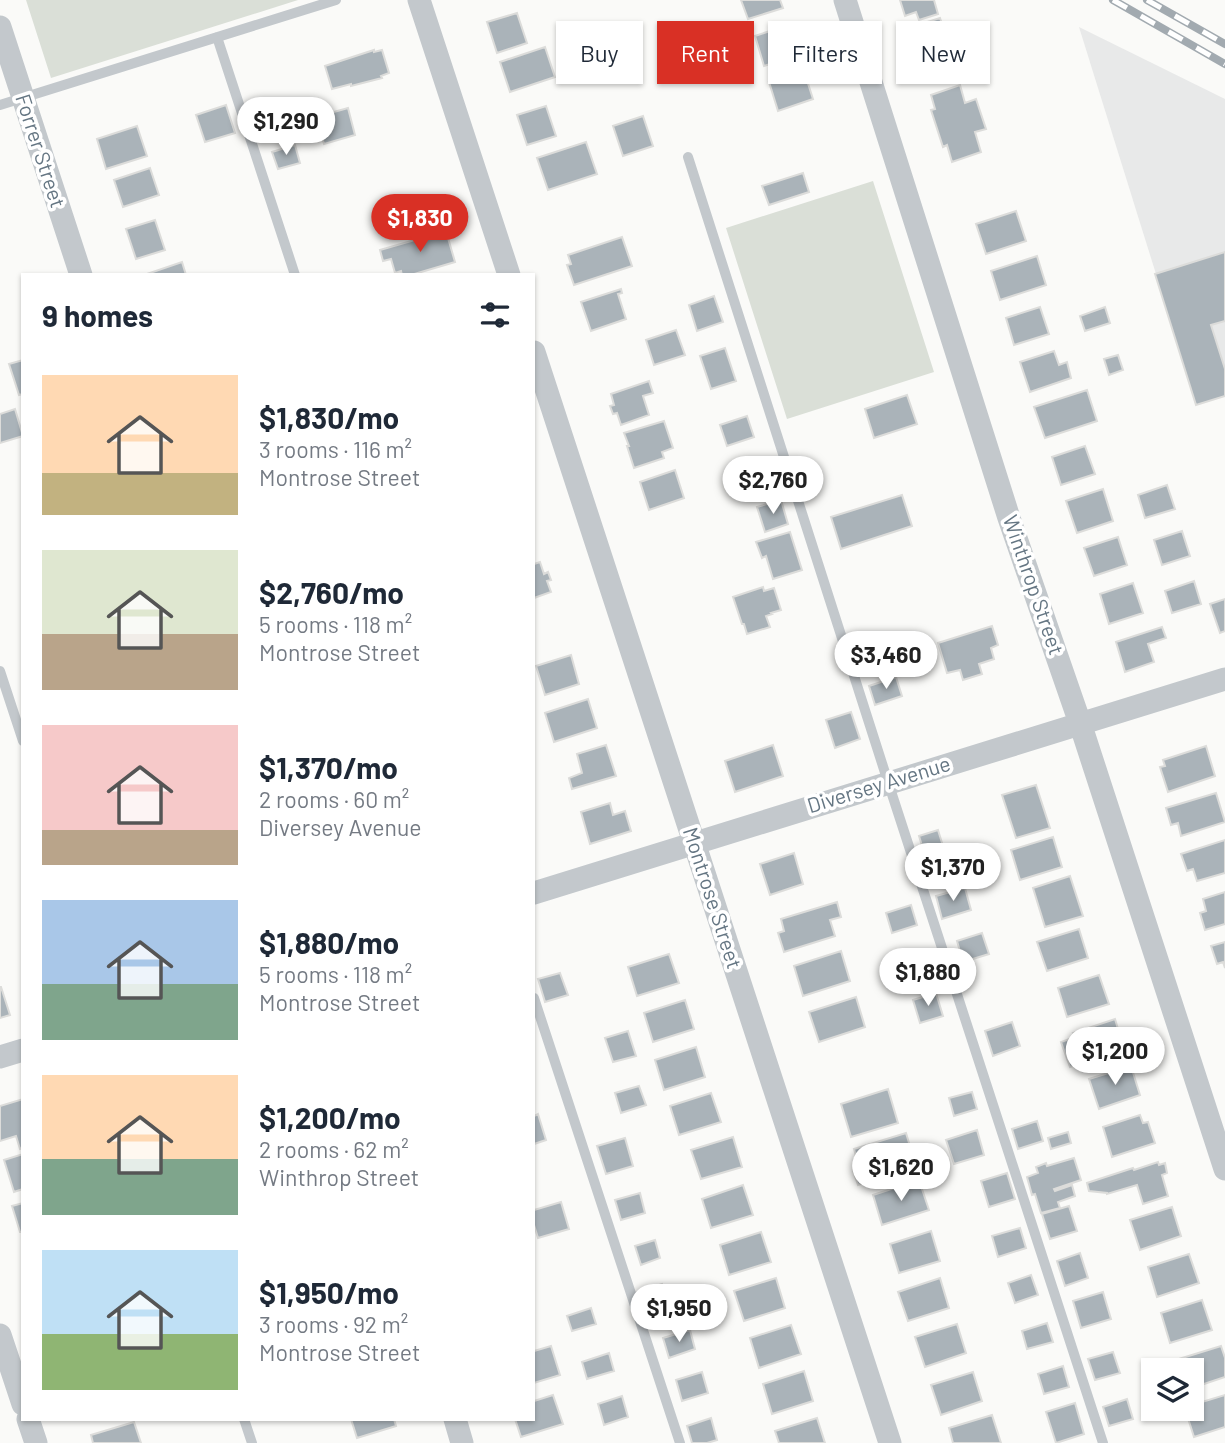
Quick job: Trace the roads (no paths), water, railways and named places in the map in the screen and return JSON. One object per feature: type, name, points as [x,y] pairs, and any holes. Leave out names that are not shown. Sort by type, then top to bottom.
[{"type":"street","points":[[419,0],[508,273]]},
{"type":"street","name":"Winthrop Street","points":[[845,0],[1005,505],[1080,723],[1225,1169]]},
{"type":"street","name":"Forrer Street","points":[[0,27],[80,273]]},
{"type":"street","name":"Montrose Street","points":[[535,355],[890,1443]]},
{"type":"street","name":"Diversey Avenue","points":[[535,893],[1225,679]]},
{"type":"street","points":[[0,1057],[21,1051]]},
{"type":"street","points":[[0,1335],[21,1398]]},
{"type":"street","points":[[29,1421],[36,1443]]},
{"type":"street","points":[[456,1421],[462,1443]]},
{"type":"lane","points":[[0,105],[336,0]]},
{"type":"lane","points":[[217,37],[294,273]]},
{"type":"lane","points":[[688,157],[1103,1443]]},
{"type":"lane","points":[[0,671],[21,735]]},
{"type":"lane","points":[[535,1001],[680,1443]]},
{"type":"lane","points":[[245,1421],[252,1443]]},
{"type":"railway","points":[[1113,0],[1225,64]]},
{"type":"railway","points":[[1147,0],[1225,44]]}]
